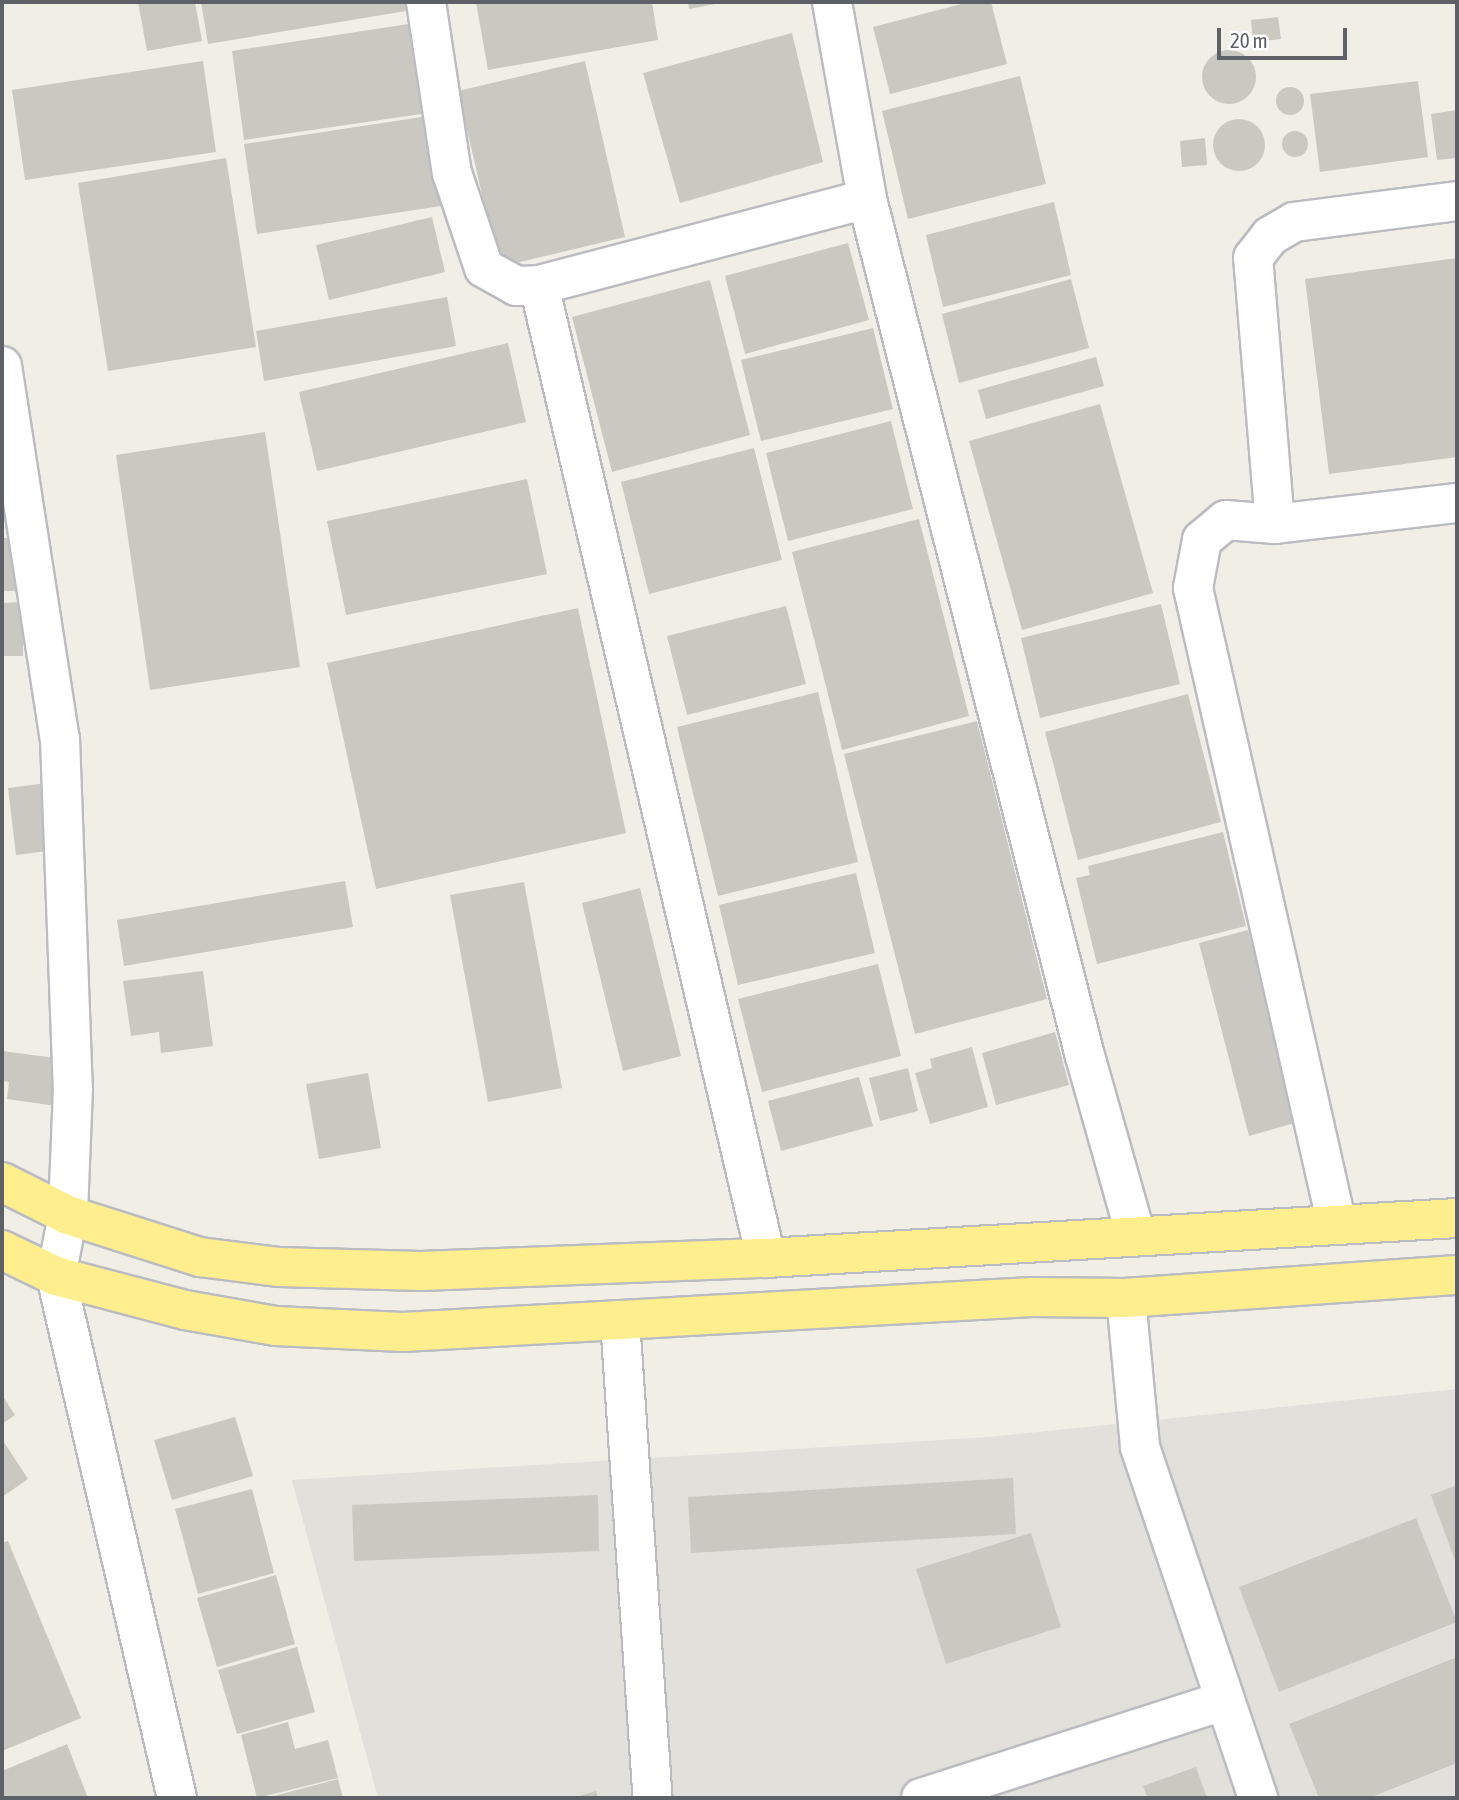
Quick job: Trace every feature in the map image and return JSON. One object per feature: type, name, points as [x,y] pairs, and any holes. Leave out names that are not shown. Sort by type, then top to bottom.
[{"type":"highway","points":[[2,1182],[68,1215],[200,1257],[279,1267],[421,1271],[766,1258],[1457,1218]]},
{"type":"highway","points":[[2,1250],[56,1276],[185,1310],[276,1326],[403,1332],[1032,1297],[1126,1298],[1457,1275]]},
{"type":"street","points":[[426,2],[452,173],[484,268],[516,286],[539,285],[867,199]]},
{"type":"street","points":[[832,2],[867,199],[1085,1056],[1136,1236]]},
{"type":"street","points":[[1275,524],[1253,258],[1270,236],[1294,222],[1457,201]]},
{"type":"street","points":[[539,285],[766,1258]]},
{"type":"street","points":[[2,366],[60,738],[73,1074],[68,1215],[56,1276],[177,1798]]},
{"type":"street","points":[[1337,1225],[1193,588],[1202,540],[1226,520],[1275,524],[1457,503]]},
{"type":"street","points":[[1126,1298],[1140,1447],[1258,1798]]},
{"type":"street","points":[[620,1320],[653,1798]]},
{"type":"street","points":[[921,1798],[1001,1786],[1224,1700]]},
{"type":"shaded area","points":[[1457,1389],[1457,1798],[378,1798],[292,1480],[989,1437]]},
{"type":"building","points":[[138,2],[195,2],[202,41],[147,51]]},
{"type":"building","points":[[201,2],[411,2],[412,10],[208,44]]},
{"type":"building","points":[[476,2],[652,2],[658,40],[488,70]]},
{"type":"building","points":[[688,2],[720,2],[720,3],[689,9]]},
{"type":"building","points":[[969,2],[991,2],[1007,64],[890,94],[873,27]]},
{"type":"building","points":[[1278,17],[1281,39],[1253,42],[1251,20]]},
{"type":"building","points":[[415,23],[428,113],[244,140],[232,51]]},
{"type":"building","points":[[792,33],[823,162],[680,203],[643,73]]},
{"type":"building","points":[[1229,50],[1248,58],[1256,77],[1248,96],[1229,104],[1210,96],[1202,77],[1210,58]]},
{"type":"building","points":[[203,61],[216,152],[25,180],[12,90]]},
{"type":"building","points":[[585,61],[625,237],[499,267],[458,91]]},
{"type":"building","points":[[1020,76],[1046,184],[908,219],[882,111]]},
{"type":"building","points":[[1418,81],[1428,157],[1320,172],[1310,94]]},
{"type":"building","points":[[1290,87],[1300,91],[1304,101],[1300,111],[1290,115],[1280,111],[1276,101],[1280,91]]},
{"type":"building","points":[[1457,110],[1457,158],[1437,160],[1431,114]]},
{"type":"building","points":[[428,116],[441,206],[257,234],[244,144]]},
{"type":"building","points":[[1239,119],[1249,121],[1257,127],[1263,135],[1263,155],[1257,163],[1249,169],[1239,171],[1229,169],[1221,163],[1215,155],[1213,145],[1215,135],[1221,127],[1229,121]]},
{"type":"building","points":[[1295,131],[1304,135],[1308,144],[1304,153],[1295,157],[1286,153],[1282,144],[1286,135]]},
{"type":"building","points":[[1205,138],[1207,165],[1182,167],[1180,141]]},
{"type":"building","points":[[226,158],[256,347],[108,371],[78,183]]},
{"type":"building","points":[[1054,202],[1071,275],[943,307],[926,235]]},
{"type":"building","points":[[432,217],[445,272],[329,300],[316,245]]},
{"type":"building","points":[[848,243],[869,320],[745,354],[725,276]]},
{"type":"building","points":[[1457,258],[1457,457],[1329,474],[1305,279]]},
{"type":"building","points":[[1071,279],[1089,348],[959,383],[942,314]]},
{"type":"building","points":[[710,280],[750,435],[612,472],[572,317]]},
{"type":"building","points":[[447,297],[456,346],[264,381],[256,331]]},
{"type":"building","points":[[873,328],[893,409],[761,441],[741,360]]},
{"type":"building","points":[[508,343],[526,422],[317,471],[299,392]]},
{"type":"building","points":[[1096,357],[1104,386],[986,419],[978,390]]},
{"type":"building","points":[[1100,404],[1153,593],[1022,630],[969,441]]},
{"type":"building","points":[[891,421],[913,509],[788,541],[766,453]]},
{"type":"building","points":[[265,432],[300,667],[150,690],[116,455]]},
{"type":"building","points":[[754,448],[782,560],[649,594],[621,482]]},
{"type":"building","points":[[527,479],[547,574],[346,615],[327,521]]},
{"type":"building","points":[[919,519],[969,716],[842,750],[792,552]]},
{"type":"building","points":[[2,538],[24,538],[24,591],[2,591]]},
{"type":"building","points":[[23,602],[23,656],[2,656],[2,603]]},
{"type":"building","points":[[1161,604],[1180,684],[1040,718],[1021,638]]},
{"type":"building","points":[[786,606],[806,684],[687,715],[667,636]]},
{"type":"building","points":[[578,608],[626,833],[376,889],[327,663]]},
{"type":"building","points":[[818,692],[858,862],[718,896],[677,727]]},
{"type":"building","points":[[1188,694],[1221,822],[1078,860],[1045,732]]},
{"type":"building","points":[[977,721],[1047,999],[915,1034],[844,754]]},
{"type":"building","points":[[40,784],[48,851],[16,855],[8,788]]},
{"type":"building","points":[[1223,832],[1246,926],[1097,964],[1076,878],[1090,875],[1088,866]]},
{"type":"building","points":[[856,873],[875,953],[738,985],[719,905]]},
{"type":"building","points":[[345,881],[353,927],[124,966],[117,920]]},
{"type":"building","points":[[524,882],[562,1088],[488,1102],[450,895]]},
{"type":"building","points":[[640,888],[681,1056],[623,1071],[582,903]]},
{"type":"building","points":[[1248,930],[1298,1122],[1249,1136],[1199,943]]},
{"type":"building","points":[[878,964],[901,1056],[762,1092],[738,999]]},
{"type":"building","points":[[203,971],[213,1046],[161,1053],[159,1032],[131,1036],[123,981]]},
{"type":"building","points":[[1055,1032],[1069,1085],[996,1105],[982,1053]]},
{"type":"building","points":[[972,1047],[988,1107],[930,1124],[915,1073],[932,1068],[930,1059]]},
{"type":"building","points":[[2,1051],[63,1059],[56,1106],[7,1099],[9,1082],[2,1081]]},
{"type":"building","points":[[908,1068],[918,1111],[880,1121],[869,1078]]},
{"type":"building","points":[[368,1073],[381,1148],[319,1159],[306,1084]]},
{"type":"building","points":[[859,1077],[873,1126],[781,1151],[768,1101]]},
{"type":"building","points":[[2,1395],[15,1415],[2,1424]]},
{"type":"building","points":[[235,1417],[253,1476],[172,1500],[154,1440]]},
{"type":"building","points":[[2,1439],[28,1479],[2,1497]]},
{"type":"building","points":[[1013,1478],[1016,1534],[691,1553],[688,1497]]},
{"type":"building","points":[[1457,1485],[1457,1566],[1431,1495]]},
{"type":"building","points":[[252,1489],[274,1573],[198,1594],[175,1509]]},
{"type":"building","points":[[598,1495],[599,1551],[354,1561],[352,1505]]},
{"type":"building","points":[[1416,1518],[1457,1622],[1279,1692],[1239,1587]]},
{"type":"building","points":[[1031,1533],[1061,1627],[946,1664],[916,1569]]},
{"type":"building","points":[[8,1541],[81,1718],[2,1751],[2,1543]]},
{"type":"building","points":[[276,1575],[295,1644],[217,1667],[197,1598]]},
{"type":"building","points":[[297,1647],[315,1712],[237,1734],[218,1670]]},
{"type":"building","points":[[1457,1657],[1457,1763],[1369,1798],[1319,1798],[1289,1724]]},
{"type":"building","points":[[288,1722],[295,1749],[328,1740],[338,1778],[257,1798],[241,1735]]},
{"type":"building","points":[[67,1744],[88,1798],[2,1798],[2,1771]]},
{"type":"building","points":[[1196,1767],[1207,1798],[1148,1798],[1143,1786]]},
{"type":"building","points":[[338,1779],[343,1798],[270,1798],[270,1797]]},
{"type":"building","points":[[596,1791],[598,1798],[573,1798]]}]
